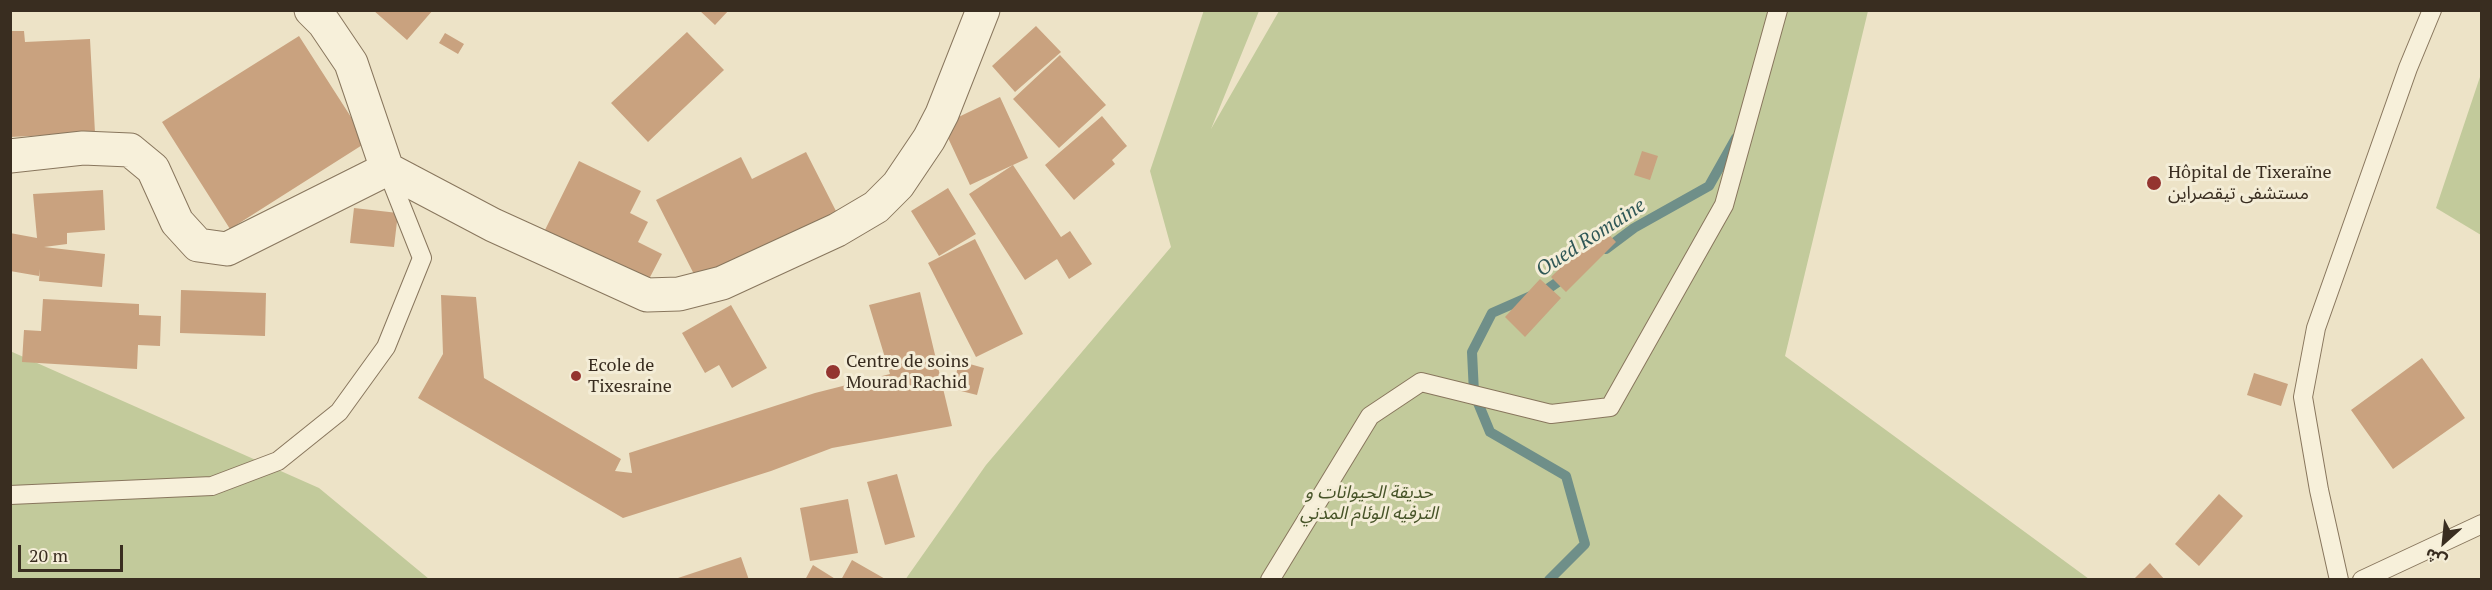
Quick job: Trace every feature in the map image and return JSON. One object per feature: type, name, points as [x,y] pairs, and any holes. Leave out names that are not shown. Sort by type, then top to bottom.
[{"type":"street","points":[[311,10],[324,23],[351,63],[387,169],[493,225],[647,294],[678,294],[722,283],[837,230],[876,207],[898,185],[929,139],[942,114],[983,10]]},
{"type":"street","points":[[10,156],[83,148],[130,150],[153,169],[177,222],[198,245],[227,249],[387,169]]},
{"type":"lane","points":[[1270,579],[1370,416],[1421,382],[1551,414],[1610,407],[1724,205],[1778,10]]},
{"type":"lane","points":[[2339,579],[2319,490],[2303,397],[2316,328],[2408,68],[2432,10]]},
{"type":"lane","points":[[10,495],[212,486],[278,461],[339,412],[386,346],[422,258],[387,169]]},
{"type":"lane","points":[[2362,579],[2481,524]]},
{"type":"green space","name":"حديقة الحيوانات و الترفيه الوئام المدني","points":[[1204,10],[1259,11],[1211,129],[1279,11],[1868,11],[1785,356],[2089,579],[905,580],[986,465],[1171,247],[1150,171]]},
{"type":"green space","points":[[2481,74],[2482,235],[2436,208]]},
{"type":"green space","points":[[10,351],[319,488],[429,579],[11,579]]},
{"type":"building","points":[[373,10],[433,10],[407,40]]},
{"type":"building","points":[[699,10],[729,10],[715,25]]},
{"type":"building","points":[[1036,26],[1061,52],[1015,92],[992,66]]},
{"type":"building","points":[[10,31],[24,31],[25,42],[90,39],[95,133],[10,137]]},
{"type":"building","points":[[687,32],[724,70],[648,142],[611,103]]},
{"type":"building","points":[[445,33],[464,44],[458,54],[439,43]]},
{"type":"building","points":[[299,36],[367,142],[230,229],[162,122]]},
{"type":"building","points":[[1060,55],[1106,105],[1059,148],[1013,99]]},
{"type":"building","points":[[1000,97],[1028,158],[970,185],[942,125]]},
{"type":"building","points":[[1102,116],[1127,146],[1112,160],[1115,164],[1074,200],[1045,165]]},
{"type":"building","points":[[1642,151],[1658,156],[1650,180],[1634,175]]},
{"type":"building","points":[[806,152],[837,213],[698,282],[656,200],[741,157],[752,179]]},
{"type":"building","points":[[579,161],[641,191],[630,213],[648,222],[638,242],[662,254],[648,281],[545,230]]},
{"type":"building","points":[[1013,165],[1061,237],[1070,231],[1092,264],[1069,279],[1057,259],[1025,280],[969,194]]},
{"type":"building","points":[[948,188],[976,234],[939,256],[911,211]]},
{"type":"building","points":[[103,190],[105,230],[67,233],[67,244],[44,247],[105,254],[102,287],[39,281],[40,269],[39,276],[10,271],[10,233],[37,238],[33,194]]},
{"type":"building","points":[[354,208],[398,213],[394,247],[350,243]]},
{"type":"building","points":[[1602,227],[1616,242],[1566,292],[1551,277]]},
{"type":"building","points":[[975,239],[1023,334],[976,357],[928,263]]},
{"type":"building","points":[[1540,279],[1561,298],[1525,337],[1505,317]]},
{"type":"building","points":[[181,290],[266,293],[265,336],[180,333]]},
{"type":"building","points":[[920,292],[952,426],[832,448],[771,471],[623,518],[418,398],[443,354],[441,295],[476,297],[484,378],[621,459],[615,471],[632,473],[629,453],[815,393],[890,374],[869,305]]},
{"type":"building","points":[[43,299],[139,304],[139,315],[161,316],[160,346],[138,345],[137,369],[22,362],[24,330],[41,331]]},
{"type":"building","points":[[731,305],[767,368],[732,388],[719,365],[705,373],[682,333]]},
{"type":"building","points":[[2422,358],[2465,418],[2393,469],[2351,410]]},
{"type":"building","points":[[959,361],[984,368],[977,395],[953,389]]},
{"type":"building","points":[[2254,373],[2288,384],[2281,406],[2247,395]]},
{"type":"building","points":[[897,474],[915,537],[885,545],[867,482]]},
{"type":"building","points":[[2219,494],[2243,516],[2199,566],[2175,544]]},
{"type":"building","points":[[848,499],[858,553],[810,561],[800,508]]},
{"type":"building","points":[[741,557],[749,580],[675,580],[675,579]]},
{"type":"building","points":[[852,560],[887,580],[841,580]]},
{"type":"building","points":[[2150,563],[2165,580],[2133,580]]},
{"type":"building","points":[[813,565],[837,580],[805,580]]},
{"type":"waterway","name":"Oued Romaine","points":[[1606,249],[1634,228],[1709,186],[1736,138]]},
{"type":"waterway","name":"Oued Romaine","points":[[1549,580],[1585,544],[1566,476],[1490,432],[1474,393],[1472,352],[1492,313],[1549,288],[1568,275]]},
{"type":"place","name":"Hôpital de Tixeraïne مستشفى تيقصراين","points":[[2154,183]]},
{"type":"place","name":"Centre de soins Mourad Rachid","points":[[833,372]]},
{"type":"place","name":"Ecole de Tixesraine","points":[[576,376]]}]
